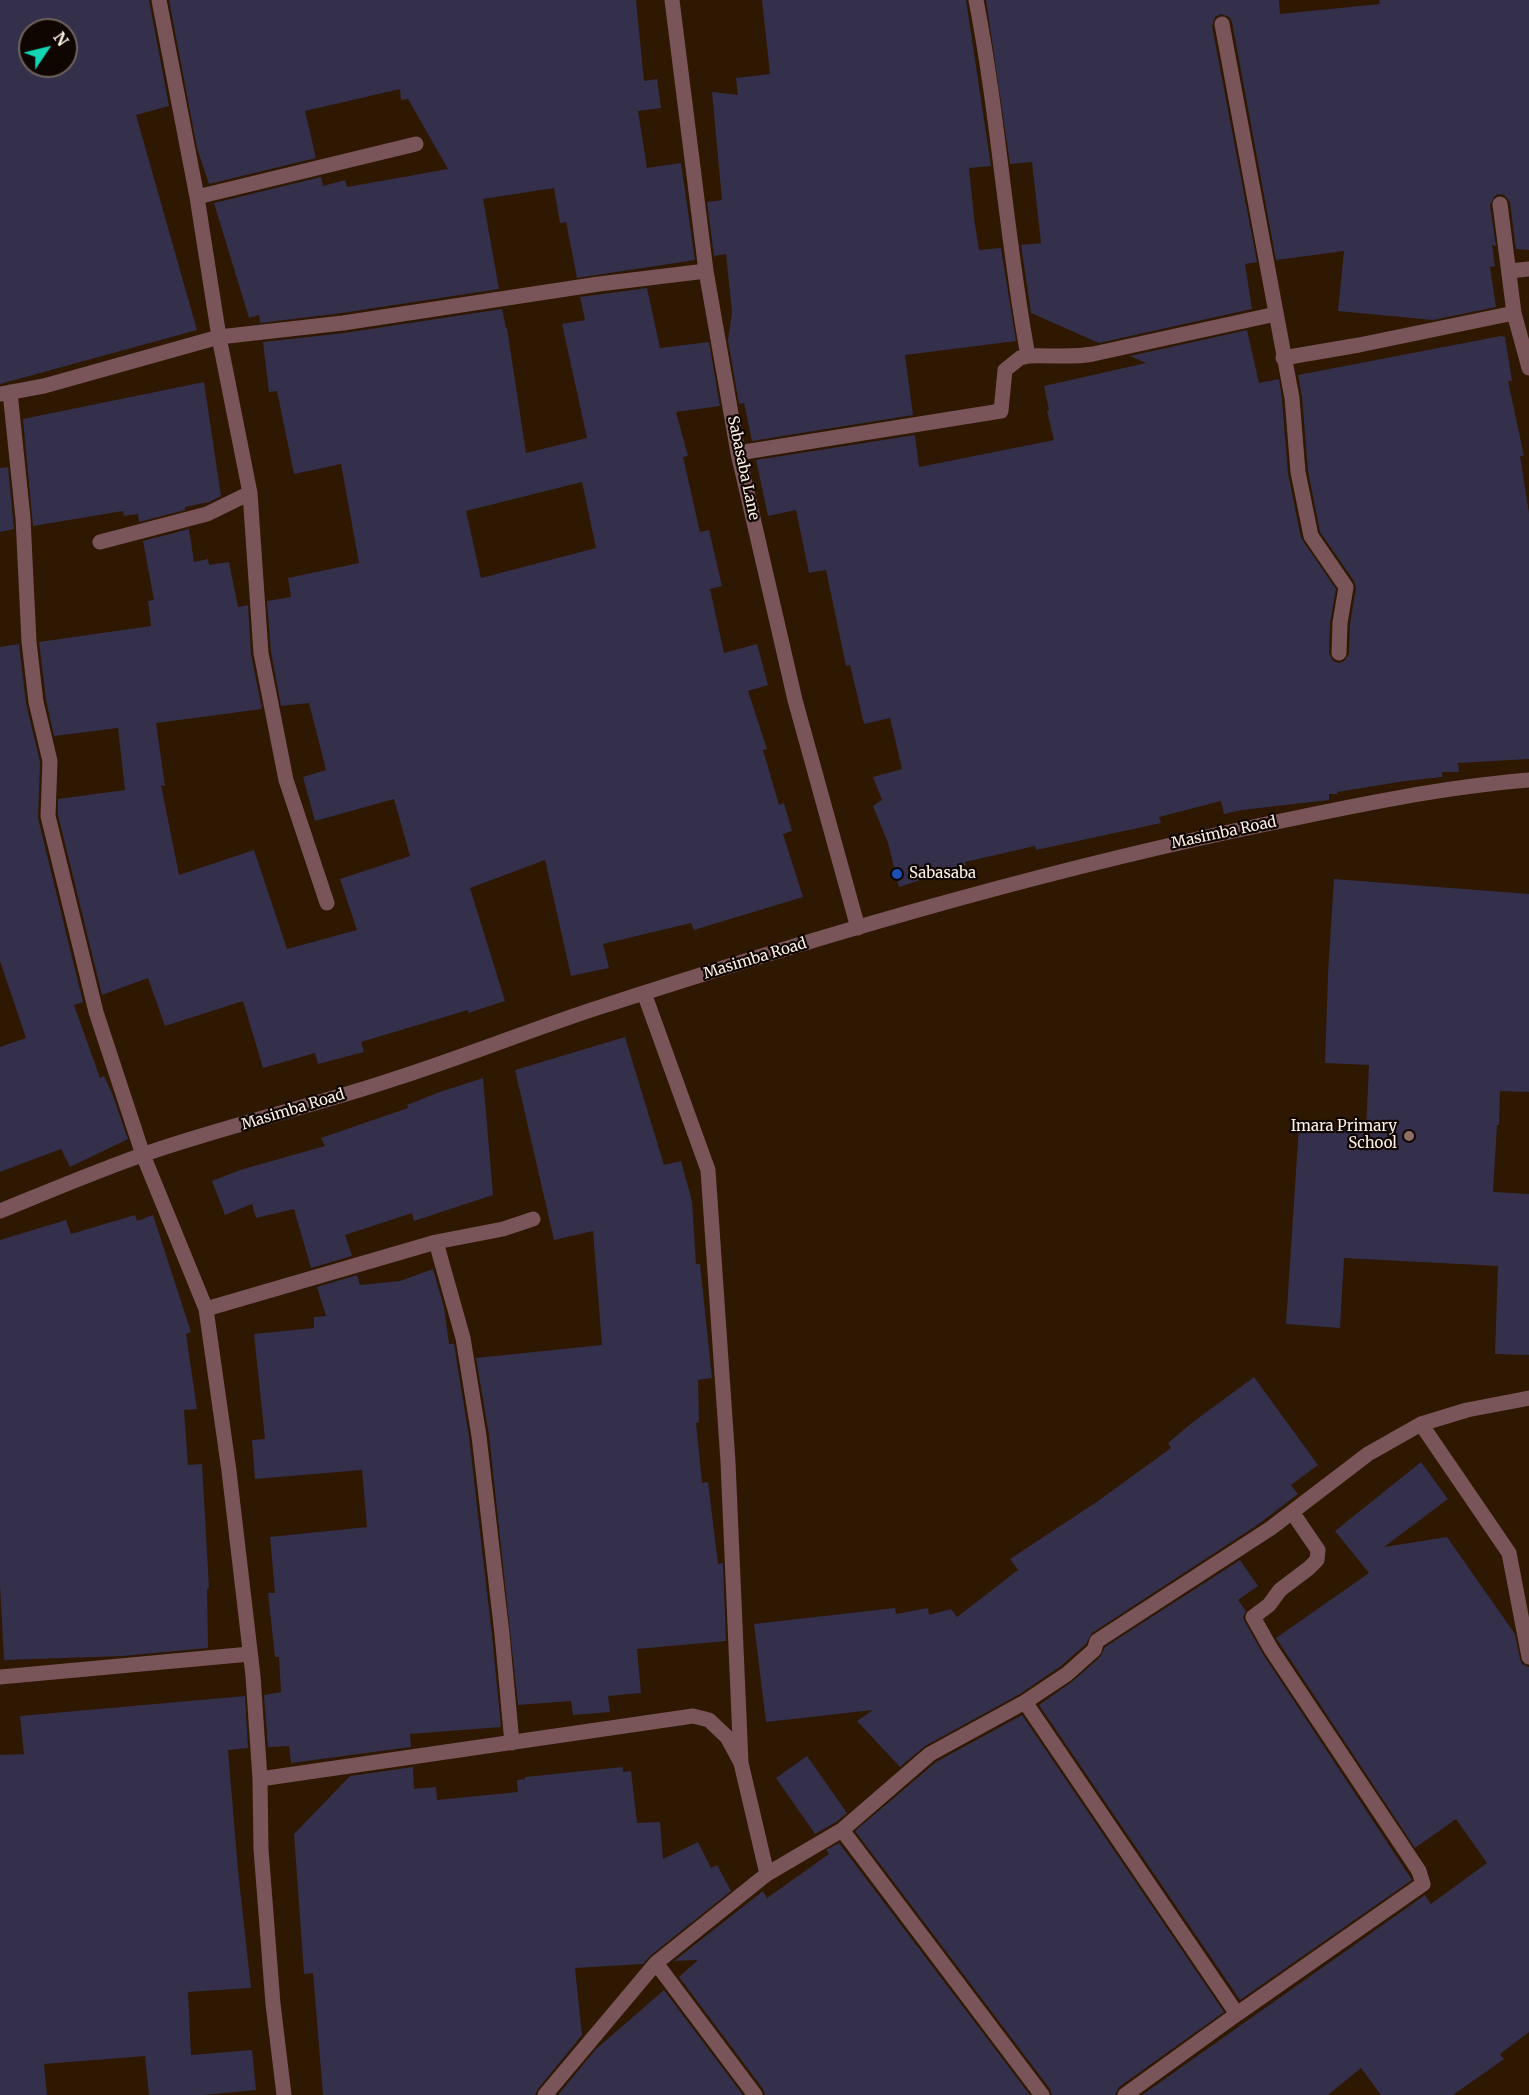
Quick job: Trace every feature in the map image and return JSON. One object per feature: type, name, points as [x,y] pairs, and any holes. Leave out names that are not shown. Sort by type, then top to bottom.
[{"type":"street","points":[[159,0],[197,197],[219,337],[250,493],[261,653],[286,780],[327,903]]},
{"type":"street","name":"Sabasaba Lane","points":[[672,0],[706,271],[738,453],[795,700],[858,928]]},
{"type":"street","points":[[976,0],[986,51],[1028,356]]},
{"type":"street","points":[[1222,24],[1292,398],[1298,472],[1311,536],[1346,587],[1340,624],[1339,653]]},
{"type":"street","points":[[197,197],[416,144]]},
{"type":"street","points":[[1500,204],[1514,313],[1529,368]]},
{"type":"street","points":[[1509,271],[1529,269]]},
{"type":"street","points":[[284,2095],[273,2004],[250,1654],[229,1472],[206,1309],[143,1155],[96,1012],[48,816],[50,761],[36,702],[30,652],[23,518],[5,393],[44,386],[219,337],[343,323],[587,286],[706,271]]},
{"type":"street","points":[[1283,358],[1514,313]]},
{"type":"street","points":[[738,453],[1001,411],[1005,370],[1020,358],[1054,355],[1070,358],[1276,314]]},
{"type":"street","points":[[100,542],[207,514],[250,493]]},
{"type":"street","name":"Masimba Road","points":[[0,1211],[143,1155],[393,1080],[644,993],[1006,885],[1148,849],[1322,812],[1474,784],[1529,780]]},
{"type":"street","points":[[644,993],[708,1170],[728,1462],[741,1763],[767,1874]]},
{"type":"street","points":[[206,1309],[436,1242],[503,1229],[533,1219]]},
{"type":"street","points":[[436,1242],[463,1338],[479,1436],[512,1743]]},
{"type":"street","points":[[546,2095],[657,1963],[767,1874],[842,1830],[930,1754],[1025,1702],[1066,1674],[1094,1650],[1097,1641],[1271,1528],[1368,1454],[1421,1424],[1467,1410],[1529,1398]]},
{"type":"street","points":[[1421,1424],[1509,1553],[1529,1657]]},
{"type":"street","points":[[1125,2095],[1423,1884],[1419,1871],[1271,1649],[1253,1617],[1269,1605],[1280,1590],[1317,1560],[1318,1550],[1292,1512]]},
{"type":"street","points":[[0,1677],[250,1654]]},
{"type":"street","points":[[1025,1702],[1237,2014]]},
{"type":"street","points":[[260,1779],[693,1716],[710,1720],[727,1737],[741,1763]]},
{"type":"street","points":[[842,1830],[1042,2095]]},
{"type":"street","points":[[657,1963],[755,2095]]},
{"type":"building","points":[[0,0],[149,0],[169,106],[136,115],[197,330],[0,384]]},
{"type":"building","points":[[169,0],[636,0],[644,81],[657,79],[661,108],[638,111],[647,168],[681,163],[695,260],[577,278],[566,222],[560,223],[554,188],[483,199],[499,289],[260,323],[259,315],[249,318],[214,203],[321,177],[323,186],[345,180],[347,187],[448,169],[408,99],[401,100],[400,89],[305,111],[316,158],[209,184],[197,148]]},
{"type":"building","points":[[762,0],[966,0],[991,166],[969,168],[974,218],[979,250],[1001,248],[1016,341],[905,355],[913,415],[752,441],[744,403],[739,404],[728,340],[732,312],[726,254],[714,256],[707,202],[722,200],[712,92],[738,95],[736,78],[770,74]]},
{"type":"building","points":[[986,0],[1279,0],[1280,14],[1380,4],[1379,0],[1529,0],[1529,250],[1516,249],[1510,202],[1504,195],[1498,194],[1490,205],[1496,246],[1492,245],[1495,266],[1490,267],[1496,307],[1433,320],[1338,311],[1344,251],[1276,260],[1232,22],[1229,17],[1221,14],[1215,17],[1212,26],[1257,262],[1245,264],[1252,309],[1099,343],[1031,313],[1021,245],[1041,243],[1032,162],[1010,164]]},
{"type":"building","points":[[647,288],[660,348],[709,342],[720,406],[676,412],[688,456],[683,457],[700,532],[709,530],[722,586],[710,589],[724,653],[757,644],[768,685],[748,691],[767,749],[763,750],[779,805],[784,803],[792,831],[783,834],[803,897],[694,930],[691,923],[603,944],[609,968],[571,976],[545,860],[470,888],[505,1001],[361,1042],[364,1052],[318,1064],[315,1053],[263,1068],[243,1001],[165,1026],[148,978],[102,995],[58,815],[58,799],[125,790],[118,728],[54,736],[46,700],[39,642],[151,626],[148,601],[154,600],[143,541],[189,529],[194,562],[208,559],[209,565],[229,562],[238,607],[248,605],[251,654],[262,709],[156,723],[165,786],[161,785],[179,875],[254,850],[287,949],[357,930],[340,879],[410,856],[394,799],[315,821],[303,777],[326,770],[309,703],[281,706],[271,652],[267,601],[291,597],[288,578],[359,563],[341,464],[294,474],[277,391],[269,392],[263,342],[344,333],[502,309],[507,328],[526,453],[587,438],[562,324],[585,320],[580,297]],"holes":[[[582,482],[596,548],[481,578],[466,511]]]},
{"type":"building","points":[[1247,330],[1259,383],[1279,379],[1288,473],[1301,538],[1336,589],[1330,623],[1329,653],[1333,661],[1339,663],[1344,661],[1349,654],[1350,624],[1356,588],[1354,581],[1320,532],[1308,471],[1298,375],[1505,337],[1512,381],[1508,381],[1524,456],[1520,456],[1529,513],[1529,759],[1458,763],[1459,772],[1442,772],[1442,777],[1337,792],[1338,794],[1329,794],[1329,800],[1224,814],[1221,801],[1159,817],[1161,823],[1036,850],[1035,846],[965,862],[966,865],[899,887],[888,843],[873,806],[882,800],[873,777],[902,769],[890,718],[864,724],[850,665],[846,666],[826,570],[809,573],[796,510],[768,516],[756,460],[915,435],[919,467],[1054,440],[1044,386],[1146,363],[1130,356]]},
{"type":"building","points":[[204,382],[221,496],[209,502],[185,507],[185,510],[139,522],[138,514],[124,516],[123,511],[33,526],[23,419]]},
{"type":"building","points":[[8,467],[14,529],[0,532],[0,468]]},
{"type":"building","points":[[19,644],[26,703],[40,762],[38,818],[83,1002],[74,1005],[100,1078],[104,1076],[112,1093],[128,1139],[70,1167],[61,1149],[0,1172],[0,1047],[26,1038],[0,961],[0,647]]},
{"type":"building","points":[[1334,879],[1529,894],[1529,1092],[1500,1091],[1493,1192],[1529,1194],[1529,1355],[1495,1354],[1498,1266],[1344,1258],[1340,1328],[1286,1324],[1299,1125],[1366,1130],[1369,1065],[1325,1063]]},
{"type":"building","points":[[625,1037],[664,1165],[681,1161],[692,1201],[696,1264],[700,1264],[712,1378],[698,1380],[699,1422],[696,1423],[702,1483],[708,1482],[718,1564],[723,1563],[726,1641],[637,1649],[641,1693],[608,1696],[610,1712],[573,1715],[571,1701],[518,1705],[489,1435],[476,1358],[602,1345],[593,1231],[554,1240],[515,1070]]},
{"type":"building","points":[[483,1078],[493,1195],[414,1221],[412,1213],[345,1235],[352,1256],[311,1268],[294,1209],[256,1218],[252,1204],[225,1215],[212,1181],[240,1170],[325,1146],[321,1138],[408,1108],[407,1105],[437,1093]]},
{"type":"building","points":[[135,1215],[137,1221],[153,1215],[191,1332],[186,1334],[197,1409],[184,1410],[188,1465],[202,1464],[209,1588],[207,1589],[208,1648],[122,1656],[4,1660],[0,1586],[0,1240],[66,1220],[71,1234]]},
{"type":"building","points":[[433,1269],[444,1307],[449,1344],[454,1344],[469,1437],[501,1727],[410,1734],[411,1747],[291,1763],[289,1746],[268,1747],[264,1695],[281,1692],[279,1657],[275,1657],[268,1593],[275,1593],[270,1537],[367,1527],[362,1470],[255,1479],[252,1440],[265,1439],[254,1334],[314,1328],[314,1317],[326,1316],[317,1287],[357,1275],[360,1285],[400,1281]]},
{"type":"building","points":[[1254,1377],[1318,1465],[1291,1485],[1298,1494],[1256,1526],[1092,1633],[1086,1644],[1061,1666],[1020,1694],[925,1746],[900,1767],[857,1721],[873,1710],[766,1722],[754,1624],[895,1608],[896,1614],[928,1608],[929,1615],[951,1609],[957,1617],[1018,1570],[1010,1559],[1098,1501],[1171,1448],[1168,1443]]},
{"type":"building","points":[[1421,1462],[1448,1499],[1384,1547],[1447,1537],[1515,1634],[1522,1664],[1529,1667],[1529,2032],[1500,2054],[1504,2059],[1453,2095],[1381,2095],[1361,2068],[1328,2095],[1142,2095],[1425,1895],[1431,1904],[1487,1863],[1456,1819],[1415,1848],[1276,1638],[1369,1573],[1335,1531]]},
{"type":"building","points":[[1240,1560],[1258,1586],[1238,1600],[1246,1611],[1243,1617],[1245,1622],[1263,1654],[1412,1880],[1240,2000],[1039,1705],[1073,1681],[1100,1657],[1105,1647]]},
{"type":"building","points":[[245,1696],[248,1748],[228,1750],[251,1988],[188,1992],[191,2055],[252,2050],[256,2090],[203,2095],[149,2095],[145,2056],[44,2064],[47,2095],[0,2095],[0,1755],[24,1754],[20,1716]]},
{"type":"building","points":[[1022,1715],[1224,2012],[1119,2087],[1115,2095],[1052,2095],[1050,2089],[855,1831],[936,1762]]},
{"type":"building","points":[[807,1756],[847,1813],[815,1834],[776,1778]]},
{"type":"building","points":[[413,1767],[414,1789],[436,1787],[437,1800],[518,1792],[517,1780],[525,1779],[525,1777],[623,1767],[623,1772],[631,1771],[637,1823],[660,1822],[663,1859],[698,1842],[711,1868],[717,1865],[731,1891],[643,1964],[575,1968],[582,2035],[535,2095],[323,2095],[313,1973],[304,1974],[294,1834],[350,1776]]},
{"type":"building","points":[[839,1843],[1030,2095],[765,2095],[763,2089],[679,1977],[698,1960],[674,1961],[763,1891],[767,1898],[829,1854],[826,1850]]},
{"type":"building","points":[[664,1990],[743,2095],[558,2095],[596,2049]]},
{"type":"place","name":"Sabasaba","points":[[897,874]]},
{"type":"place","name":"Imara Primary School","points":[[1409,1136]]}]
